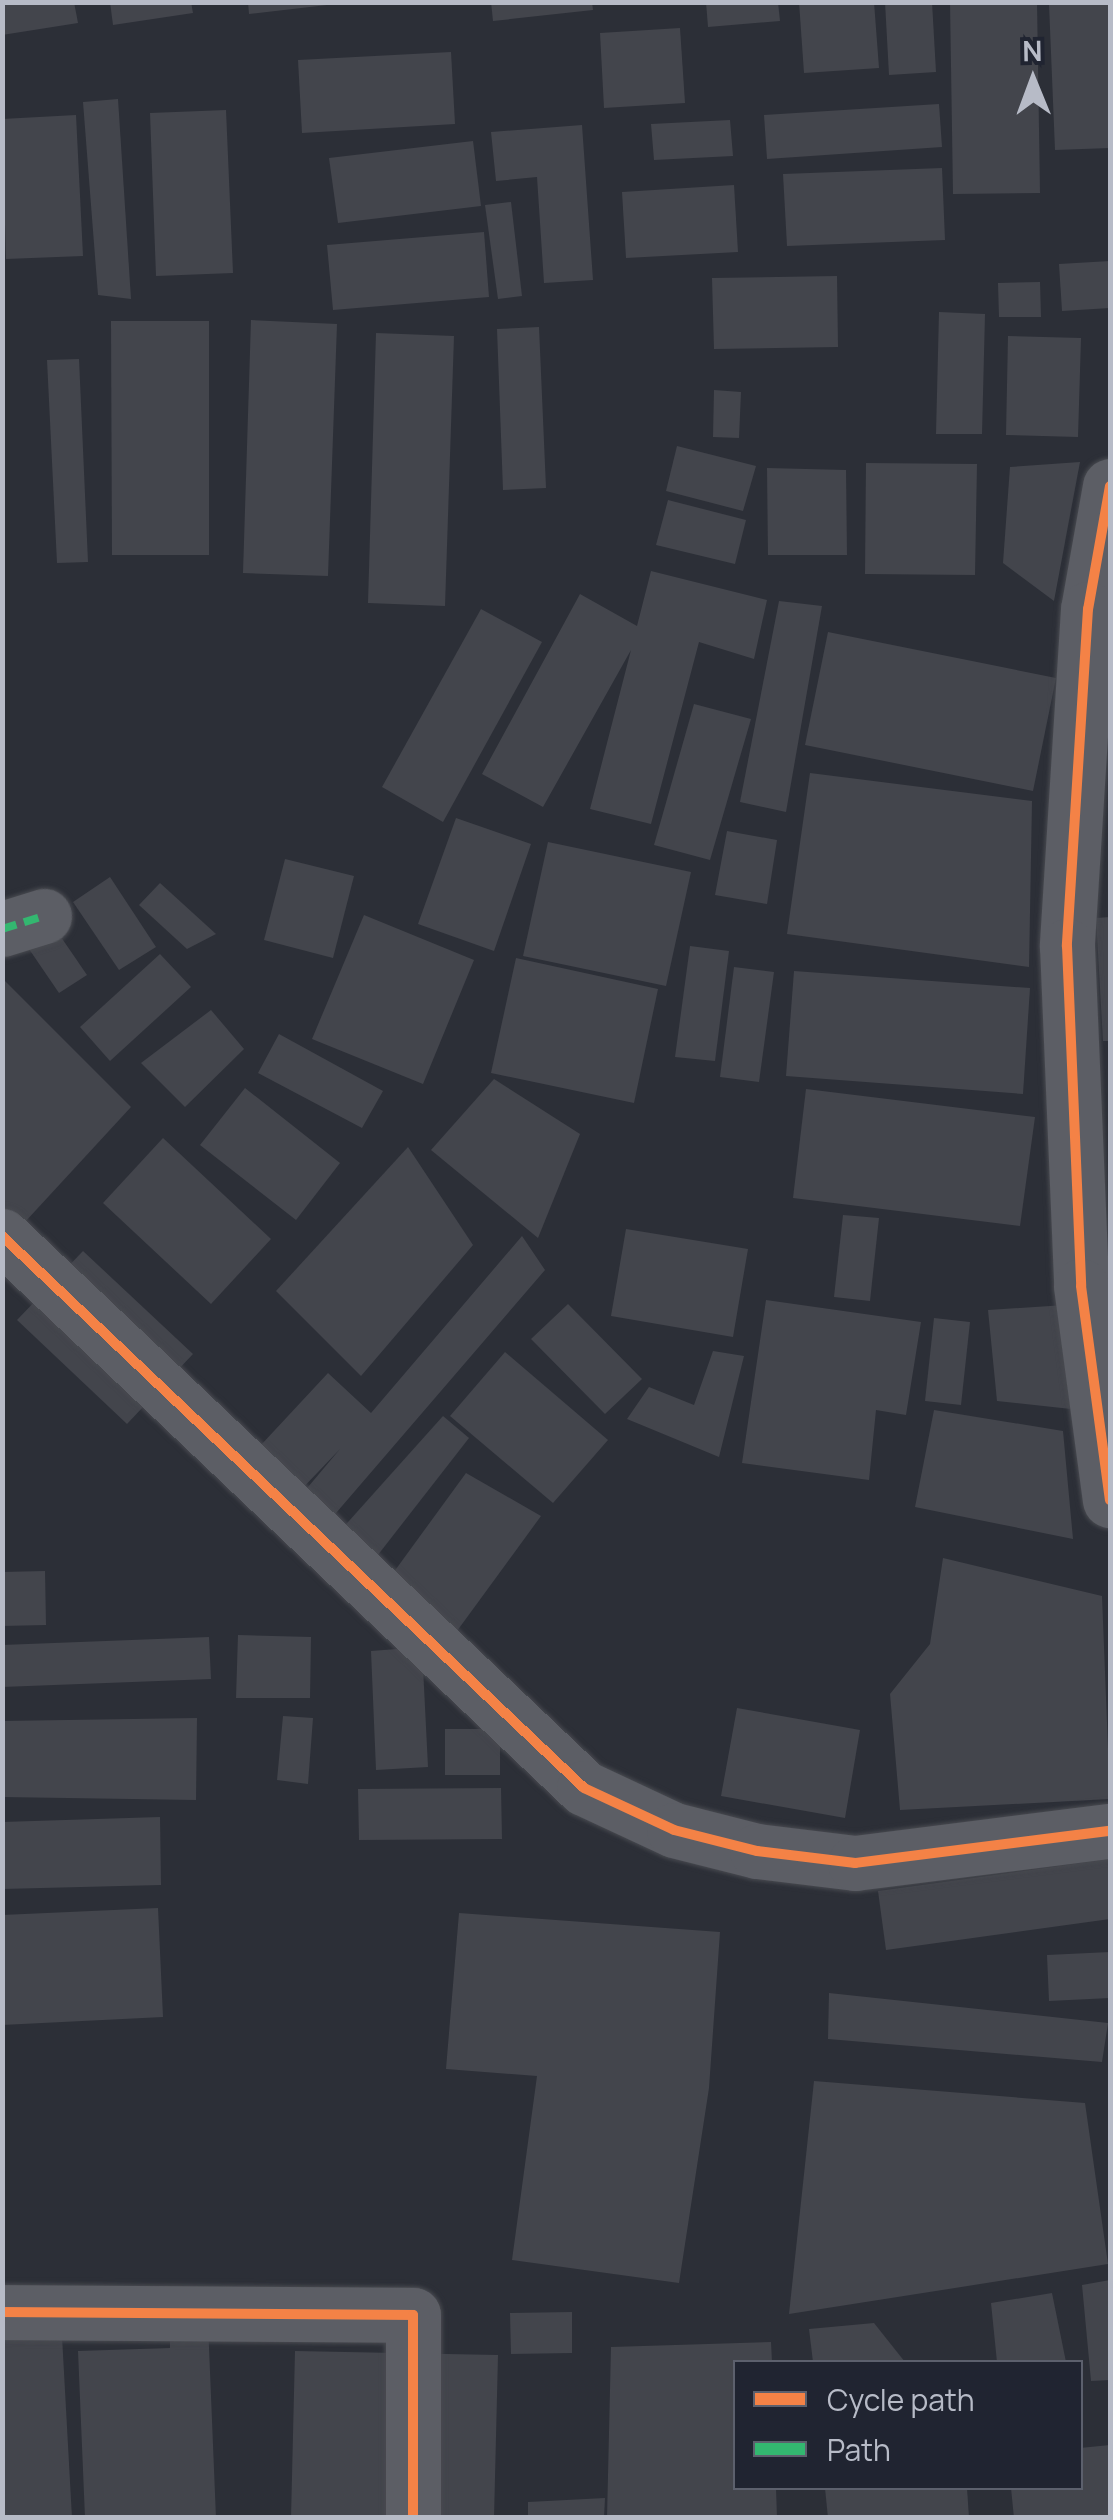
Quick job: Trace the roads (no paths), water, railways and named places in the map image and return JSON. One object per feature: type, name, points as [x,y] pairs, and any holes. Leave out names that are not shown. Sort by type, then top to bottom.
[{"type":"street","points":[[1110,486],[1067,946],[1082,1286],[1110,1500]]},
{"type":"street","points":[[2,1236],[584,1788],[674,1830],[758,1851],[855,1864],[1110,1831]]},
{"type":"street","points":[[2,2312],[413,2314],[413,2518]]}]
